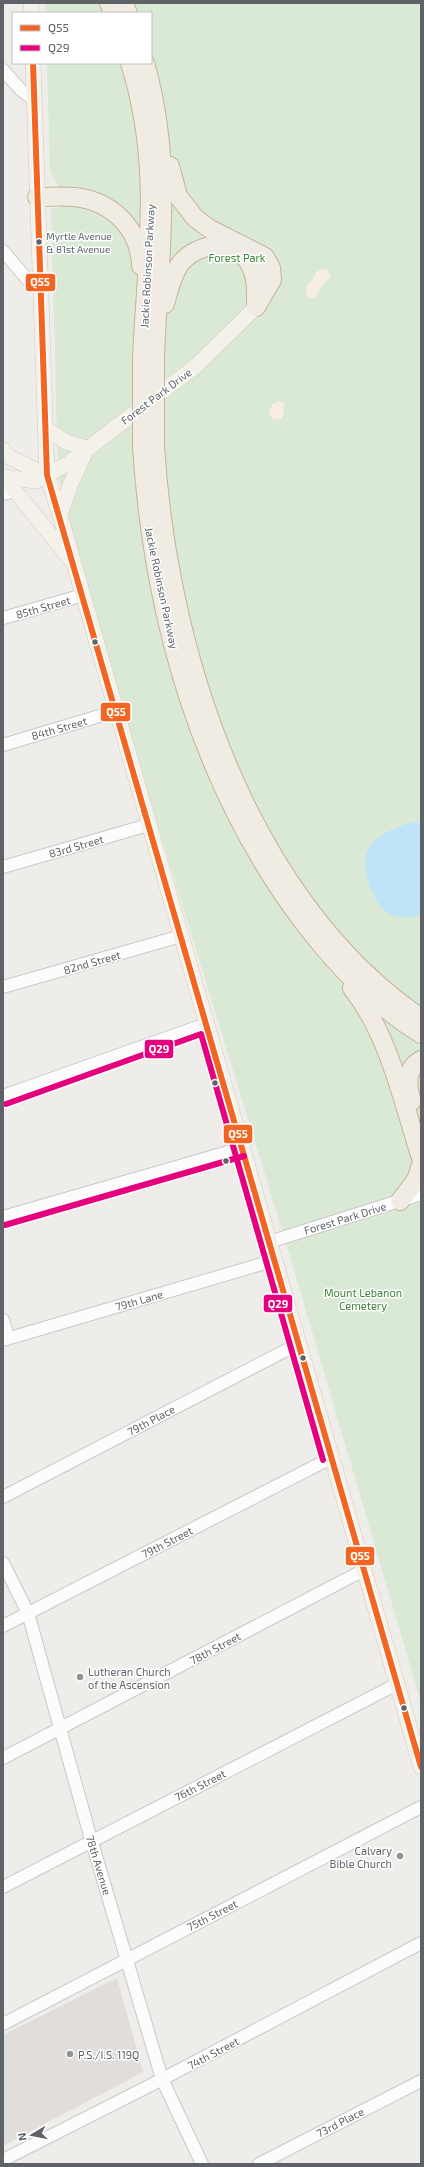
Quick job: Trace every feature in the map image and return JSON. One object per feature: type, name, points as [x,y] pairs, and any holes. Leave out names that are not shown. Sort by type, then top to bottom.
[{"type":"highway","points":[[123,3],[128,12]]},
{"type":"highway","name":"Jackie Robinson Parkway","points":[[130,64],[143,111],[150,168],[150,224],[144,312],[149,357],[149,525],[162,599],[181,671],[205,744],[234,809],[270,874],[292,906],[328,953],[381,1004],[421,1034]]},
{"type":"highway","name":"Jackie Robinson Parkway","points":[[145,64],[158,120],[162,157],[163,211],[156,337],[149,357]]},
{"type":"highway","points":[[158,120],[176,188],[184,205],[202,224],[266,257],[271,268],[272,280],[256,307]]},
{"type":"highway","points":[[37,197],[70,197],[89,200],[112,209],[121,218],[135,238],[140,254],[144,312]]},
{"type":"highway","points":[[156,337],[174,274],[184,259],[202,247],[214,245],[227,247],[245,256],[251,266],[254,278],[256,307]]},
{"type":"highway","name":"Jackie Robinson Parkway","points":[[149,446],[166,546],[186,642],[216,736],[245,804],[280,864],[331,935],[372,980],[421,1018]]},
{"type":"highway","points":[[328,953],[366,1007],[379,1030],[421,1158]]},
{"type":"highway","points":[[421,1060],[411,1070],[408,1084],[421,1129]]},
{"type":"highway","points":[[400,1201],[416,1180],[421,1165]]},
{"type":"main road","points":[[33,64],[47,475],[74,562],[148,825],[421,1768]]},
{"type":"main road","name":"Forest Park Drive","points":[[3,476],[36,481],[69,463],[196,366],[256,307]]},
{"type":"main road","points":[[45,428],[66,442],[87,448],[71,483],[60,515]]},
{"type":"main road","points":[[3,450],[9,457],[47,475]]},
{"type":"main road","points":[[3,476],[9,492],[74,562]]},
{"type":"street","points":[[3,70],[21,90],[34,100]]},
{"type":"street","points":[[3,251],[27,279],[40,281]]},
{"type":"street","name":"85th Street","points":[[3,618],[83,595]]},
{"type":"street","name":"84th Street","points":[[3,744],[116,711]]},
{"type":"street","name":"83rd Street","points":[[3,867],[148,825]]},
{"type":"street","name":"82nd Street","points":[[3,988],[181,936]]},
{"type":"street","points":[[3,1096],[206,1024]]},
{"type":"street","points":[[3,1217],[242,1148]]},
{"type":"street","name":"Forest Park Drive","points":[[271,1249],[421,1194]]},
{"type":"street","name":"79th Lane","points":[[6,1339],[262,1264],[271,1249]]},
{"type":"street","points":[[3,1320],[6,1339]]},
{"type":"street","name":"79th Place","points":[[3,1497],[298,1344]]},
{"type":"street","name":"79th Street","points":[[3,1626],[331,1458]]},
{"type":"street","name":"78th Avenue","points":[[3,1563],[28,1613],[92,1841],[162,2079],[202,2164]]},
{"type":"street","name":"78th Street","points":[[3,1758],[364,1570]]},
{"type":"street","name":"76th Street","points":[[3,1887],[397,1684]]},
{"type":"street","name":"75th Street","points":[[3,2024],[421,1807]]},
{"type":"street","name":"74th Street","points":[[3,2160],[162,2079],[421,1943]]},
{"type":"street","name":"73rd Place","points":[[259,2164],[421,2081]]},
{"type":"shaded area","name":"P.S./I.S. 119Q","points":[[117,1978],[143,2072],[3,2146],[3,2035]]},
{"type":"green space","name":"Forest Park","points":[[45,3],[421,3],[421,1703],[290,1256],[87,594],[58,475],[51,208],[59,208],[58,185],[50,172],[47,64],[152,64],[152,12],[45,12]]},
{"type":"sand","points":[[323,269],[328,271],[331,277],[323,284],[315,298],[309,298],[306,295],[307,285],[312,281],[316,272]]},
{"type":"sand","points":[[280,401],[284,404],[282,418],[273,420],[269,414],[272,404]]},
{"type":"water","points":[[412,822],[421,823],[421,915],[413,917],[400,917],[388,913],[378,902],[367,878],[365,862],[366,855],[373,842],[385,833]]},
{"type":"transit line","name":"Q55","points":[[33,64],[47,475],[421,1767]]},
{"type":"transit line","name":"Q29","points":[[6,1104],[201,1034],[323,1460]]},
{"type":"transit line","name":"Q29","points":[[5,1225],[244,1156]]},
{"type":"place","name":"Myrtle Avenue & 81st Avenue","points":[[39,242]]},
{"type":"place","name":"Lutheran Church of the Ascension","points":[[80,1677]]},
{"type":"place","name":"Calvary Bible Church","points":[[400,1856]]},
{"type":"place","name":"P.S./I.S. 119Q","points":[[70,2054]]},
{"type":"park label","name":"Mount Lebanon Cemetery","points":[[363,1298]]}]
